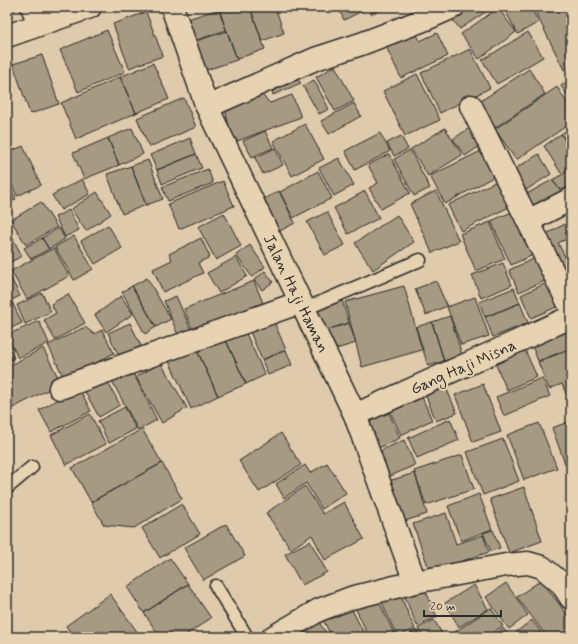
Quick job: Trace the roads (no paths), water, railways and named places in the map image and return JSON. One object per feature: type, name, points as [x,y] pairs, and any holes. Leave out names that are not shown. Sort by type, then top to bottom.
[{"type":"street","points":[[7,36],[36,16],[90,7]]},
{"type":"street","name":"Jalan Haji Haman","points":[[172,7],[207,107],[355,415],[415,582]]},
{"type":"street","points":[[207,107],[315,59],[361,44],[453,7]]},
{"type":"street","points":[[471,106],[571,308]]},
{"type":"street","points":[[528,221],[571,199]]},
{"type":"street","points":[[60,388],[303,305]]},
{"type":"street","name":"Gang Haji Misna","points":[[355,415],[571,317]]},
{"type":"street","points":[[273,637],[319,610],[351,598],[415,582],[506,565],[528,563],[542,567],[568,586]]},
{"type":"lane","points":[[303,305],[420,260]]},
{"type":"lane","points":[[7,488],[32,467]]},
{"type":"lane","points":[[216,586],[247,637]]}]
